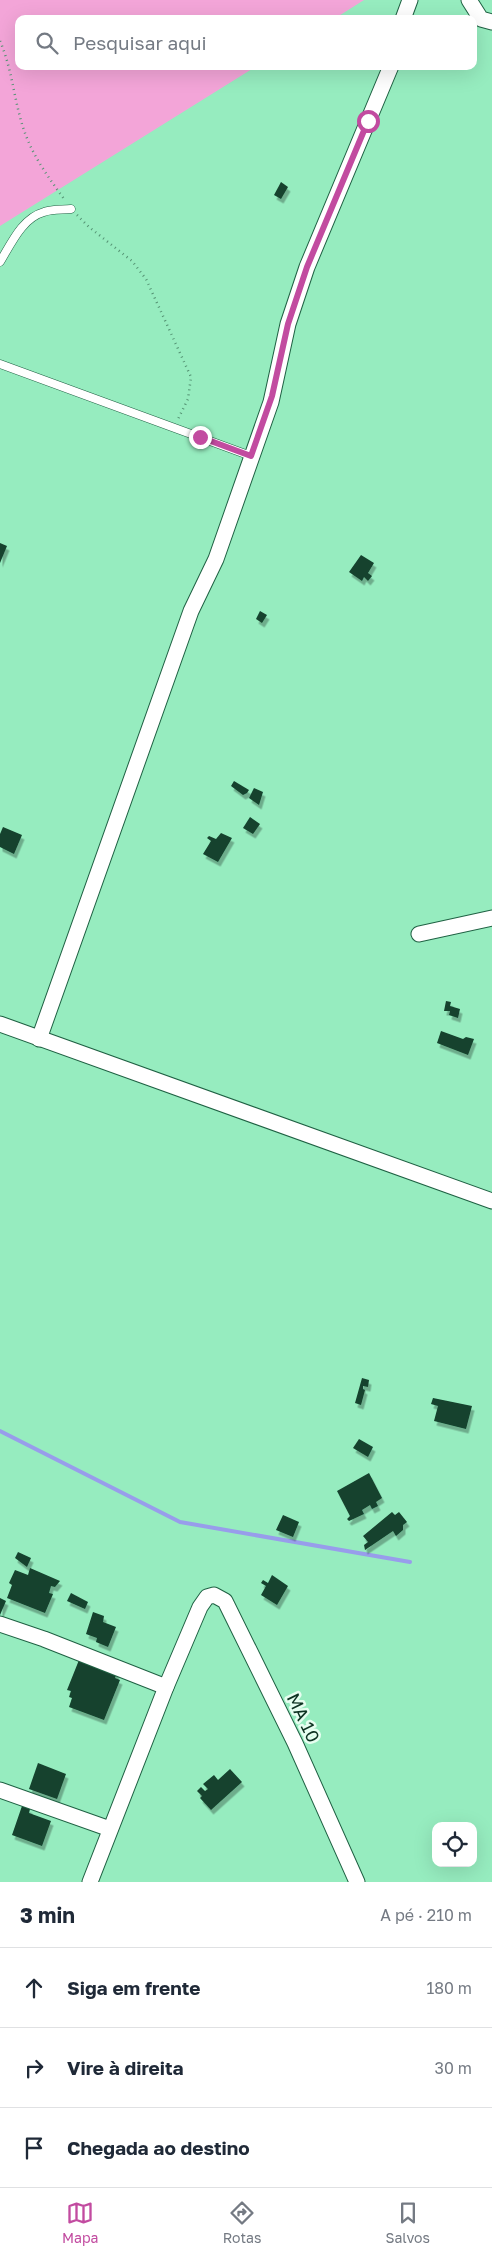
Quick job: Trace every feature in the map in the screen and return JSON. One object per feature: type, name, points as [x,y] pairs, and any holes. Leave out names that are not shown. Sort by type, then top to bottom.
[{"type":"street","points":[[404,15],[410,0]]},
{"type":"street","points":[[469,0],[482,19],[492,22]]},
{"type":"street","points":[[39,1039],[188,621],[216,559],[272,396],[288,324],[307,267],[389,70]]},
{"type":"street","points":[[419,934],[492,918]]},
{"type":"street","points":[[0,1024],[492,1201]]},
{"type":"street","name":"MA 10","points":[[166,1686],[200,1607],[210,1596],[218,1596],[225,1601],[295,1742],[357,1882]]},
{"type":"street","points":[[0,1624],[166,1686],[90,1882]]},
{"type":"street","points":[[0,1790],[110,1829]]},
{"type":"lane","points":[[0,262],[23,226],[31,218],[44,212],[72,209]]},
{"type":"lane","points":[[0,364],[251,456]]},
{"type":"path","points":[[0,41],[7,57],[24,132],[36,159],[72,209],[89,227],[132,261],[146,279],[190,376],[188,399],[174,427]]},
{"type":"shaded area","points":[[0,0],[364,0],[340,15],[15,15],[15,70],[251,70],[0,226]]},
{"type":"building","points":[[281,182],[288,187],[281,199],[274,195]]},
{"type":"building","points":[[0,543],[7,546],[0,563]]},
{"type":"building","points":[[361,555],[374,563],[368,573],[372,576],[368,581],[364,577],[362,581],[349,572]]},
{"type":"building","points":[[260,611],[267,615],[262,623],[256,619]]},
{"type":"building","points":[[234,781],[249,790],[247,793],[243,795],[231,786]]},
{"type":"building","points":[[254,788],[263,792],[259,805],[249,798]]},
{"type":"building","points":[[250,817],[260,824],[253,834],[243,828]]},
{"type":"building","points":[[3,827],[22,835],[14,854],[0,847],[0,834]]},
{"type":"building","points":[[221,833],[232,838],[218,862],[203,854],[211,841],[207,838],[209,836],[216,839]]},
{"type":"building","points":[[446,1001],[451,1002],[450,1006],[460,1009],[458,1018],[449,1015],[450,1011],[444,1011]]},
{"type":"building","points":[[441,1031],[463,1039],[466,1037],[474,1039],[468,1055],[437,1043]]},
{"type":"building","points":[[362,1378],[369,1380],[368,1387],[363,1386],[365,1390],[361,1405],[355,1403]]},
{"type":"building","points":[[433,1398],[472,1406],[466,1429],[434,1421],[438,1406],[431,1404]]},
{"type":"building","points":[[359,1439],[373,1447],[368,1457],[353,1448]]},
{"type":"building","points":[[369,1473],[382,1498],[376,1502],[378,1506],[372,1509],[370,1505],[362,1510],[364,1514],[349,1521],[347,1519],[350,1516],[337,1491]]},
{"type":"building","points":[[392,1512],[395,1515],[399,1512],[407,1522],[403,1525],[403,1530],[396,1536],[393,1531],[365,1550],[364,1545],[368,1542],[363,1536]]},
{"type":"building","points":[[283,1515],[299,1522],[293,1537],[276,1530]]},
{"type":"building","points":[[18,1552],[31,1558],[27,1567],[15,1558]]},
{"type":"building","points":[[30,1568],[60,1581],[55,1587],[51,1586],[49,1593],[53,1594],[45,1613],[7,1598],[12,1585],[9,1583],[15,1570],[28,1575]]},
{"type":"building","points":[[272,1575],[288,1586],[277,1605],[261,1595],[266,1586],[261,1583],[263,1580],[268,1583]]},
{"type":"building","points":[[71,1593],[88,1602],[85,1609],[67,1601]]},
{"type":"building","points":[[0,1598],[6,1601],[0,1615]]},
{"type":"building","points":[[93,1612],[104,1616],[103,1622],[116,1627],[108,1647],[96,1642],[97,1638],[86,1634]]},
{"type":"building","points":[[81,1655],[117,1672],[115,1678],[120,1680],[104,1720],[69,1707],[72,1698],[69,1697],[71,1691],[67,1690]]},
{"type":"building","points":[[38,1763],[66,1774],[57,1799],[29,1789]]},
{"type":"building","points":[[230,1769],[242,1782],[211,1810],[200,1798],[202,1796],[197,1791],[201,1787],[205,1791],[208,1789],[203,1784],[214,1775],[218,1780]]},
{"type":"building","points":[[22,1806],[30,1809],[29,1813],[51,1821],[42,1846],[12,1835]]},
{"type":"waterway","points":[[0,1431],[180,1522],[410,1562]]},
{"type":"route","points":[[200,437],[251,456],[272,396],[288,324],[307,267],[368,121]]}]
